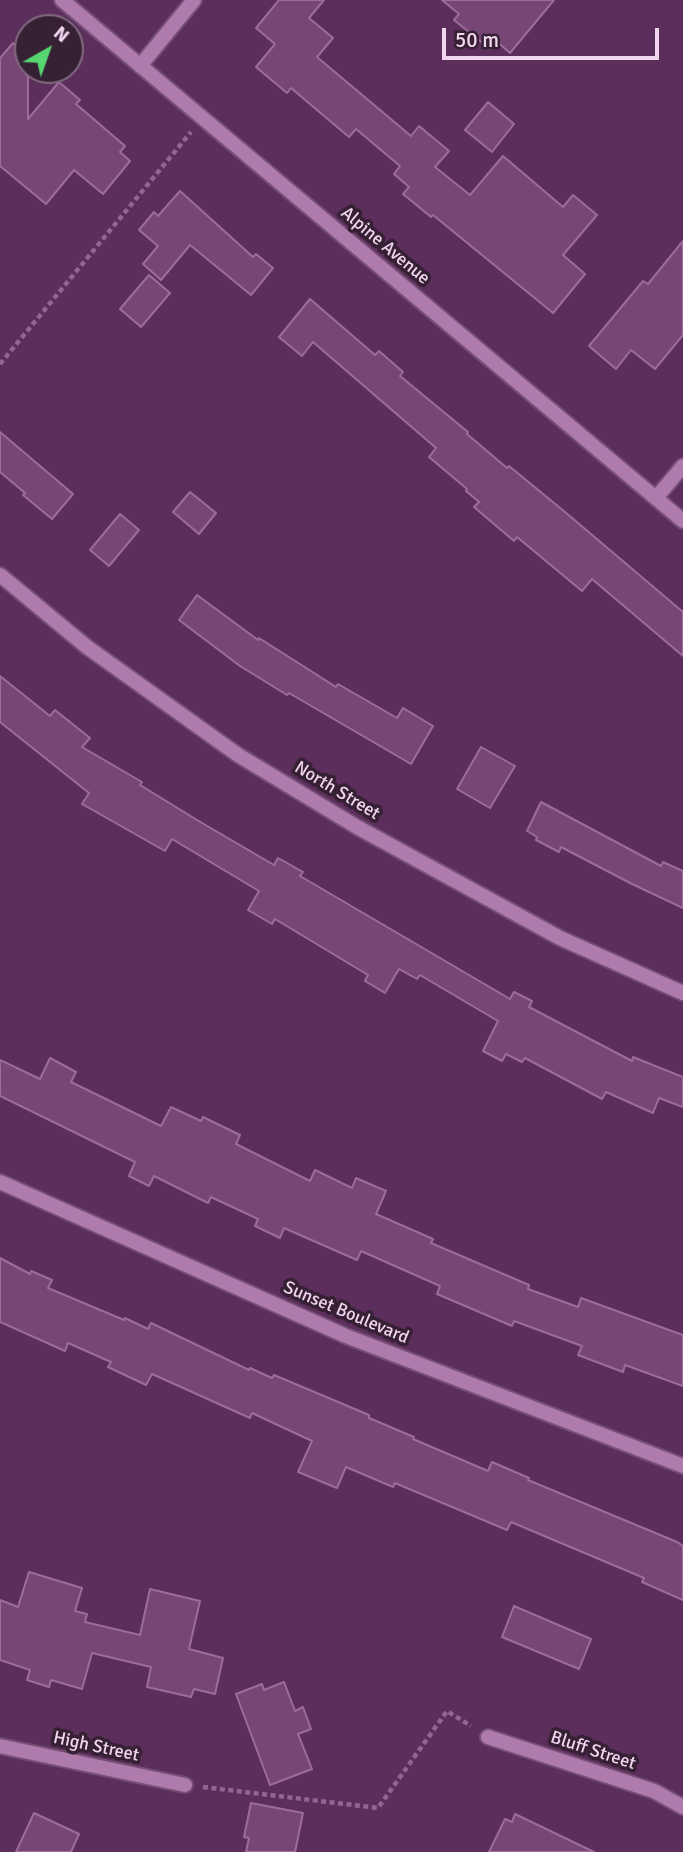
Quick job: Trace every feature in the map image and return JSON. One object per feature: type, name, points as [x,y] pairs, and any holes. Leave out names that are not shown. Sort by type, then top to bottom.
[{"type":"street","name":"Alpine Avenue","points":[[62,0],[683,521]]},
{"type":"street","points":[[140,66],[194,0]]},
{"type":"street","points":[[656,498],[683,466]]},
{"type":"street","name":"North Street","points":[[0,575],[87,647],[238,755],[357,827],[560,938],[683,993]]},
{"type":"street","name":"Sunset Boulevard","points":[[0,1182],[346,1336],[683,1466]]},
{"type":"street","name":"Bluff Street","points":[[488,1737],[654,1791],[683,1807]]},
{"type":"street","name":"High Street","points":[[0,1746],[185,1785]]},
{"type":"path","points":[[0,365],[202,118]]},
{"type":"path","points":[[185,1785],[378,1808],[447,1711],[488,1737]]},
{"type":"building","points":[[279,0],[324,0],[309,18],[333,38],[317,57],[411,136],[419,126],[449,151],[435,167],[470,195],[503,156],[563,207],[573,195],[597,215],[563,255],[585,274],[553,313],[433,215],[431,217],[403,194],[409,187],[394,174],[400,166],[356,129],[349,137],[291,88],[287,93],[256,67],[275,44],[256,28]]},
{"type":"building","points":[[442,0],[554,0],[510,53],[496,41],[490,49],[454,20],[459,14]]},
{"type":"building","points":[[14,44],[14,84],[28,84],[28,119],[57,84],[61,84],[80,100],[76,104],[125,146],[120,152],[130,161],[103,194],[74,170],[46,204],[0,166],[0,58]]},
{"type":"building","points":[[488,102],[514,124],[492,152],[465,130]]},
{"type":"building","points":[[180,191],[253,257],[256,254],[273,268],[251,295],[190,245],[161,280],[143,264],[158,246],[139,230],[154,212],[158,216]]},
{"type":"building","points":[[683,241],[683,335],[655,369],[631,350],[616,369],[589,346],[643,281],[648,284]]},
{"type":"building","points":[[149,275],[170,293],[141,327],[120,309]]},
{"type":"building","points":[[310,299],[375,355],[379,351],[403,372],[400,376],[468,432],[467,434],[565,512],[683,612],[683,656],[592,579],[582,591],[517,537],[514,541],[474,507],[479,502],[467,489],[429,457],[436,448],[313,342],[302,356],[279,337]]},
{"type":"building","points":[[0,432],[73,494],[52,519],[0,472]]},
{"type":"building","points":[[190,492],[216,513],[199,534],[173,512]]},
{"type":"building","points":[[120,514],[139,530],[109,566],[90,550]]},
{"type":"building","points":[[197,595],[258,640],[259,638],[336,687],[338,684],[397,718],[403,708],[433,726],[411,764],[240,666],[179,620]]},
{"type":"building","points":[[0,676],[50,716],[55,710],[90,738],[82,747],[142,782],[140,785],[197,820],[274,865],[278,858],[303,872],[300,876],[510,999],[514,992],[532,1001],[529,1007],[632,1061],[633,1057],[683,1077],[683,1107],[659,1098],[653,1113],[606,1092],[602,1099],[525,1058],[522,1062],[506,1054],[502,1061],[483,1051],[498,1021],[420,975],[417,979],[399,969],[385,993],[365,981],[368,975],[275,919],[272,924],[248,910],[259,891],[172,839],[165,851],[82,804],[89,793],[0,722]]},
{"type":"building","points":[[481,747],[515,766],[490,808],[457,789]]},
{"type":"building","points":[[541,802],[661,866],[663,862],[683,871],[683,908],[561,847],[559,852],[536,840],[537,837],[527,831]]},
{"type":"building","points":[[50,1058],[76,1072],[71,1082],[161,1126],[171,1107],[201,1121],[203,1117],[240,1135],[236,1144],[310,1181],[315,1170],[352,1188],[356,1178],[386,1191],[376,1214],[433,1239],[431,1243],[529,1285],[528,1289],[578,1307],[581,1298],[683,1335],[683,1386],[625,1365],[623,1372],[578,1355],[582,1346],[514,1321],[512,1326],[437,1294],[440,1286],[361,1251],[357,1260],[284,1228],[280,1238],[255,1226],[258,1219],[211,1197],[208,1203],[154,1176],[149,1186],[129,1176],[135,1162],[0,1096],[0,1060],[40,1079]]},
{"type":"building","points":[[0,1258],[30,1274],[31,1271],[52,1280],[48,1288],[124,1320],[125,1318],[148,1329],[151,1323],[249,1370],[250,1368],[272,1378],[274,1375],[369,1415],[369,1418],[414,1437],[413,1439],[488,1471],[492,1462],[529,1478],[528,1480],[677,1542],[683,1546],[683,1600],[642,1582],[644,1578],[511,1522],[507,1530],[395,1483],[393,1487],[346,1467],[337,1488],[298,1472],[312,1441],[252,1413],[250,1418],[152,1374],[146,1385],[108,1367],[111,1362],[68,1343],[65,1351],[0,1322]]},
{"type":"building","points":[[29,1572],[82,1588],[75,1611],[87,1614],[85,1622],[140,1635],[150,1589],[200,1601],[189,1649],[223,1658],[215,1694],[194,1689],[191,1697],[147,1687],[151,1667],[92,1653],[82,1689],[51,1680],[49,1687],[27,1680],[30,1670],[0,1660],[0,1600],[18,1607]]},
{"type":"building","points":[[514,1606],[591,1639],[579,1669],[502,1637]]},
{"type":"building","points":[[284,1682],[295,1711],[303,1707],[311,1729],[298,1734],[312,1769],[270,1785],[236,1694],[262,1684],[264,1690]]},
{"type":"building","points":[[251,1803],[303,1813],[295,1852],[246,1852],[249,1838],[244,1837]]},
{"type":"building","points":[[34,1813],[79,1834],[71,1852],[16,1852]]},
{"type":"building","points":[[515,1814],[594,1852],[489,1852],[505,1819],[512,1822]]}]
